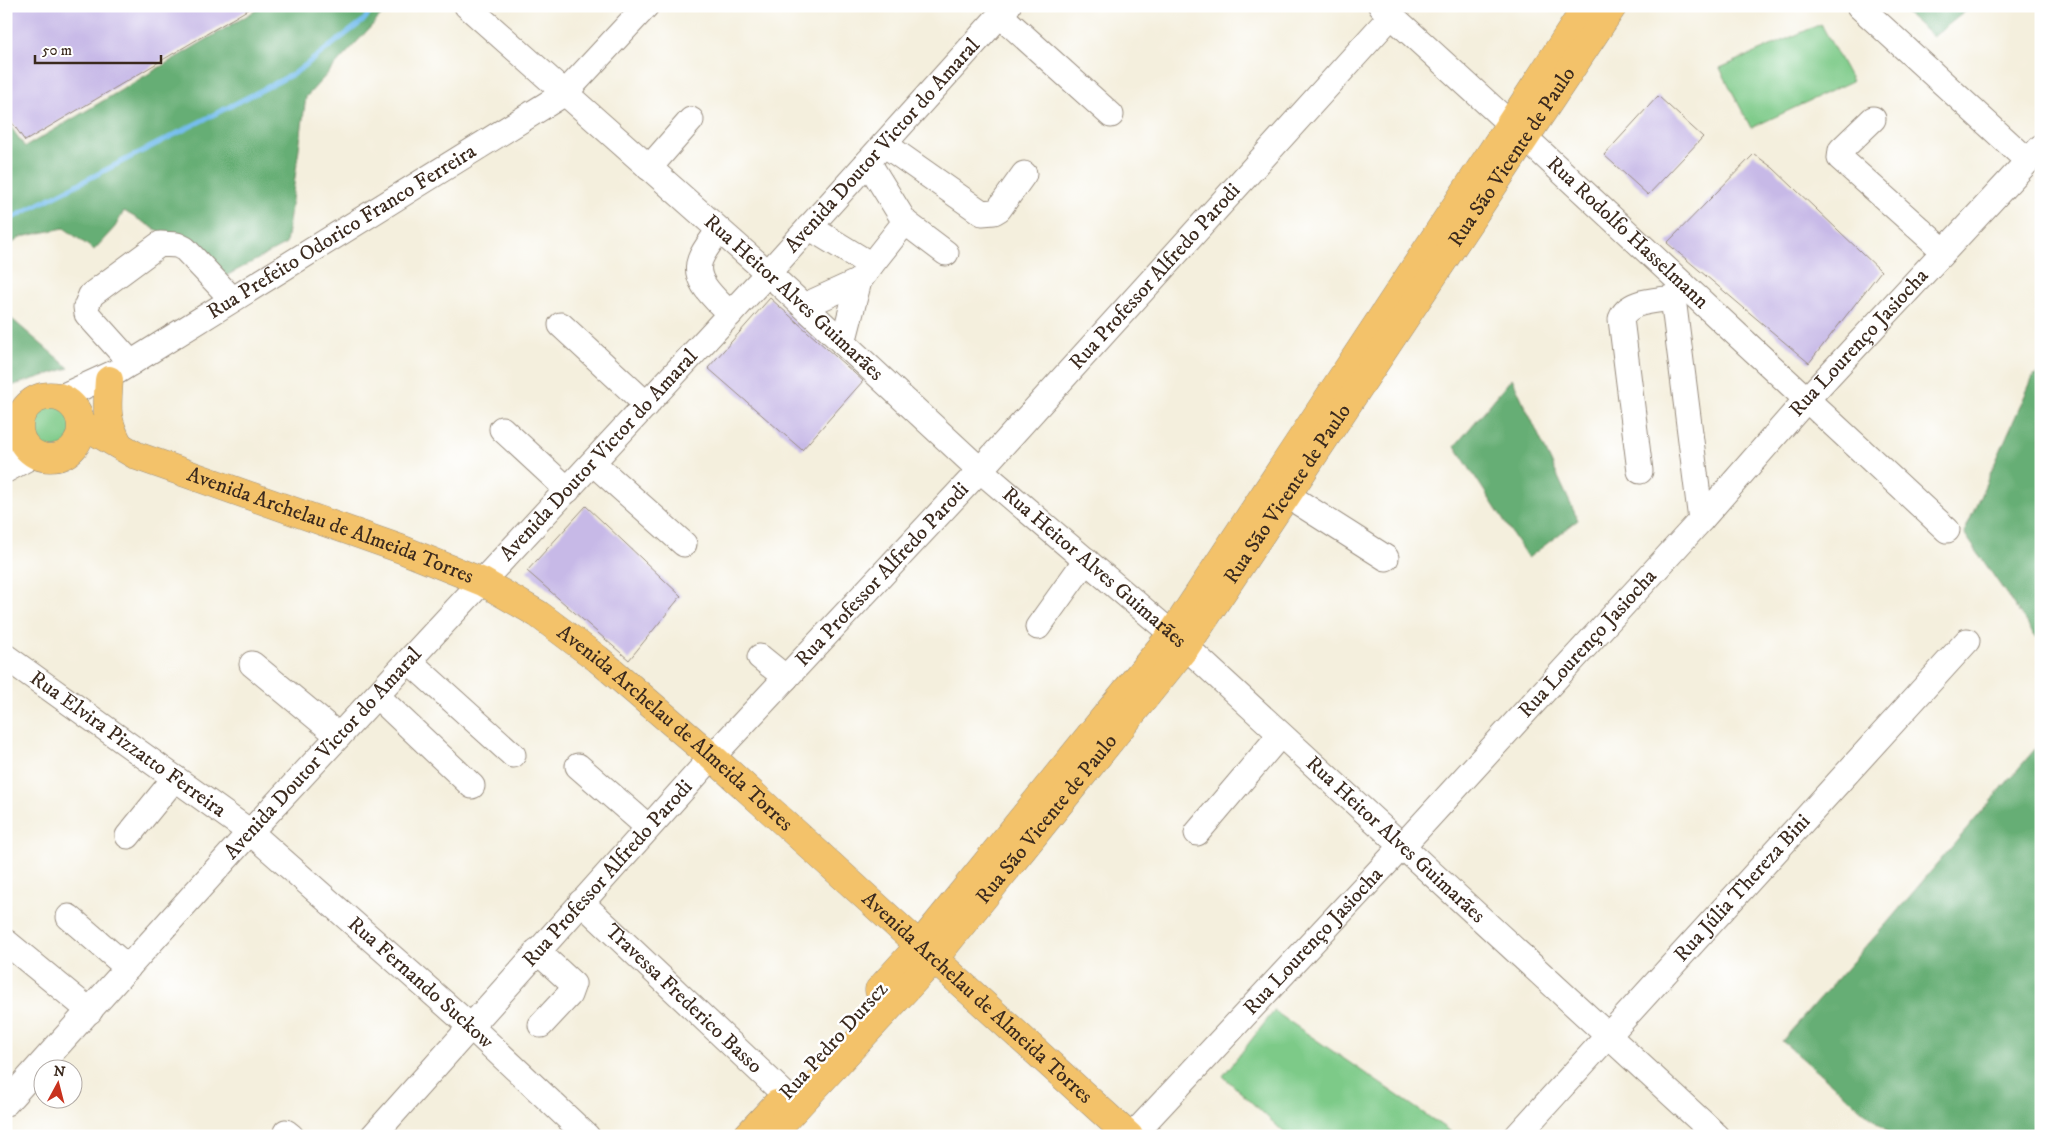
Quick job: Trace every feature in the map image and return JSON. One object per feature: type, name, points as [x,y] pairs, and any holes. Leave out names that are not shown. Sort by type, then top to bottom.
[{"type":"main road","name":"Rua São Vicente de Paulo","points":[[926,952],[1178,641],[1287,495],[1518,131],[1587,6]]},
{"type":"main road","name":"Rua São Vicente de Paulo","points":[[1178,641],[1518,131],[1613,6]]},
{"type":"main road","points":[[119,371],[107,406],[109,426],[128,450]]},
{"type":"main road","points":[[50,395],[73,409],[81,435],[76,446],[68,454],[57,458],[46,458],[17,428],[38,397],[50,395]]},
{"type":"main road","name":"Avenida Archelau de Almeida Torres","points":[[73,409],[128,450],[401,549],[483,582],[538,614],[598,659],[712,757],[1131,1136]]},
{"type":"main road","name":"Avenida Archelau de Almeida Torres","points":[[68,454],[128,450]]},
{"type":"main road","name":"Rua Pedro Durscz","points":[[770,1136],[792,1101],[926,952]]},
{"type":"main road","name":"Rua Pedro Durscz","points":[[747,1136],[792,1101]]},
{"type":"street","name":"Rua Heitor Alves Guimarães","points":[[468,6],[768,273],[980,470],[1178,641],[1610,1035],[1717,1136]]},
{"type":"street","name":"Rua Prefeito Odorico Franco Ferreira","points":[[73,409],[119,371],[565,93],[646,6]]},
{"type":"street","points":[[1859,6],[2034,154]]},
{"type":"street","points":[[1004,11],[1111,115]]},
{"type":"street","name":"Avenida Doutor Victor do Amaral","points":[[6,1103],[250,832],[647,405],[1004,11]]},
{"type":"street","name":"Rua Rodolfo Hasselmann","points":[[1386,11],[1518,131],[1678,291],[1806,400],[1947,530]]},
{"type":"street","name":"Rua Professor Alfredo Parodi","points":[[373,1136],[648,827],[980,470],[1386,11]]},
{"type":"street","points":[[1873,119],[1841,150],[1840,158],[1944,251]]},
{"type":"street","points":[[649,168],[691,120]]},
{"type":"street","points":[[884,144],[982,213],[994,212],[999,209],[1024,174]]},
{"type":"street","name":"Rua Lourenço Jasiocha","points":[[1131,1136],[1402,847],[1701,520],[1806,400],[2034,154]]},
{"type":"street","points":[[868,162],[905,222],[946,253]]},
{"type":"street","points":[[843,343],[865,273],[905,222]]},
{"type":"street","points":[[810,227],[865,273]]},
{"type":"street","points":[[719,230],[700,260],[699,274],[706,288],[730,314]]},
{"type":"street","points":[[119,371],[87,314],[86,307],[91,295],[160,244],[177,245],[185,249],[232,299]]},
{"type":"street","points":[[804,306],[865,273]]},
{"type":"street","points":[[1640,471],[1621,319],[1624,311],[1634,305],[1678,291],[1701,520]]},
{"type":"street","points":[[561,325],[647,405]]},
{"type":"street","points":[[6,470],[17,428]]},
{"type":"street","points":[[502,429],[568,490]]},
{"type":"street","points":[[593,463],[684,544]]},
{"type":"street","points":[[1287,495],[1386,558]]},
{"type":"street","points":[[1038,627],[1086,560]]},
{"type":"street","name":"Rua Júlia Thereza Bini","points":[[1517,1136],[1968,641]]},
{"type":"street","name":"Rua Elvira Pizzatto Ferreira","points":[[6,657],[250,832]]},
{"type":"street","points":[[760,657],[786,678]]},
{"type":"street","points":[[409,661],[513,755]]},
{"type":"street","points":[[252,664],[339,736]]},
{"type":"street","points":[[377,696],[472,786]]},
{"type":"street","points":[[1197,833],[1280,735]]},
{"type":"street","points":[[578,766],[648,827]]},
{"type":"street","points":[[128,836],[175,778]]},
{"type":"street","name":"Rua Fernando Suckow","points":[[250,832],[470,1026],[587,1136]]},
{"type":"street","name":"Travessa Frederico Basso","points":[[581,902],[792,1101]]},
{"type":"street","points":[[69,917],[128,968]]},
{"type":"street","points":[[6,942],[90,1011]]},
{"type":"street","points":[[537,951],[573,984],[569,995],[542,1025]]},
{"type":"green space","points":[[263,6],[390,6],[306,97],[286,244],[226,276],[212,257],[183,239],[167,236],[124,211],[115,227],[94,250],[64,228],[21,237],[6,248],[6,120],[25,147]]},
{"type":"green space","points":[[1898,6],[1972,6],[1933,37]]},
{"type":"green space","points":[[1821,24],[1852,81],[1751,128],[1720,68]]},
{"type":"green space","points":[[6,314],[69,368],[11,386],[6,384]]},
{"type":"green space","points":[[2041,371],[2041,644],[1964,533],[2033,377]]},
{"type":"green space","points":[[1512,378],[1578,520],[1528,558],[1455,446]]},
{"type":"green space","points":[[52,403],[65,407],[71,413],[75,426],[71,439],[65,445],[52,449],[39,445],[33,439],[29,426],[33,413],[39,407]]},
{"type":"green space","points":[[2041,742],[2041,1136],[1893,1136],[1782,1041],[1887,923]]},
{"type":"green space","points":[[1274,1011],[1457,1136],[1288,1136],[1223,1076]]},
{"type":"building","points":[[6,6],[254,6],[25,141],[6,114]]},
{"type":"building","points":[[1658,96],[1703,137],[1648,195],[1604,155]]},
{"type":"building","points":[[1754,154],[1773,168],[1881,271],[1809,363],[1667,243]]},
{"type":"building","points":[[770,298],[863,381],[802,450],[708,368]]},
{"type":"building","points":[[586,506],[681,596],[629,660],[527,571]]},
{"type":"waterway","points":[[6,221],[295,73],[363,21],[375,6]]}]
